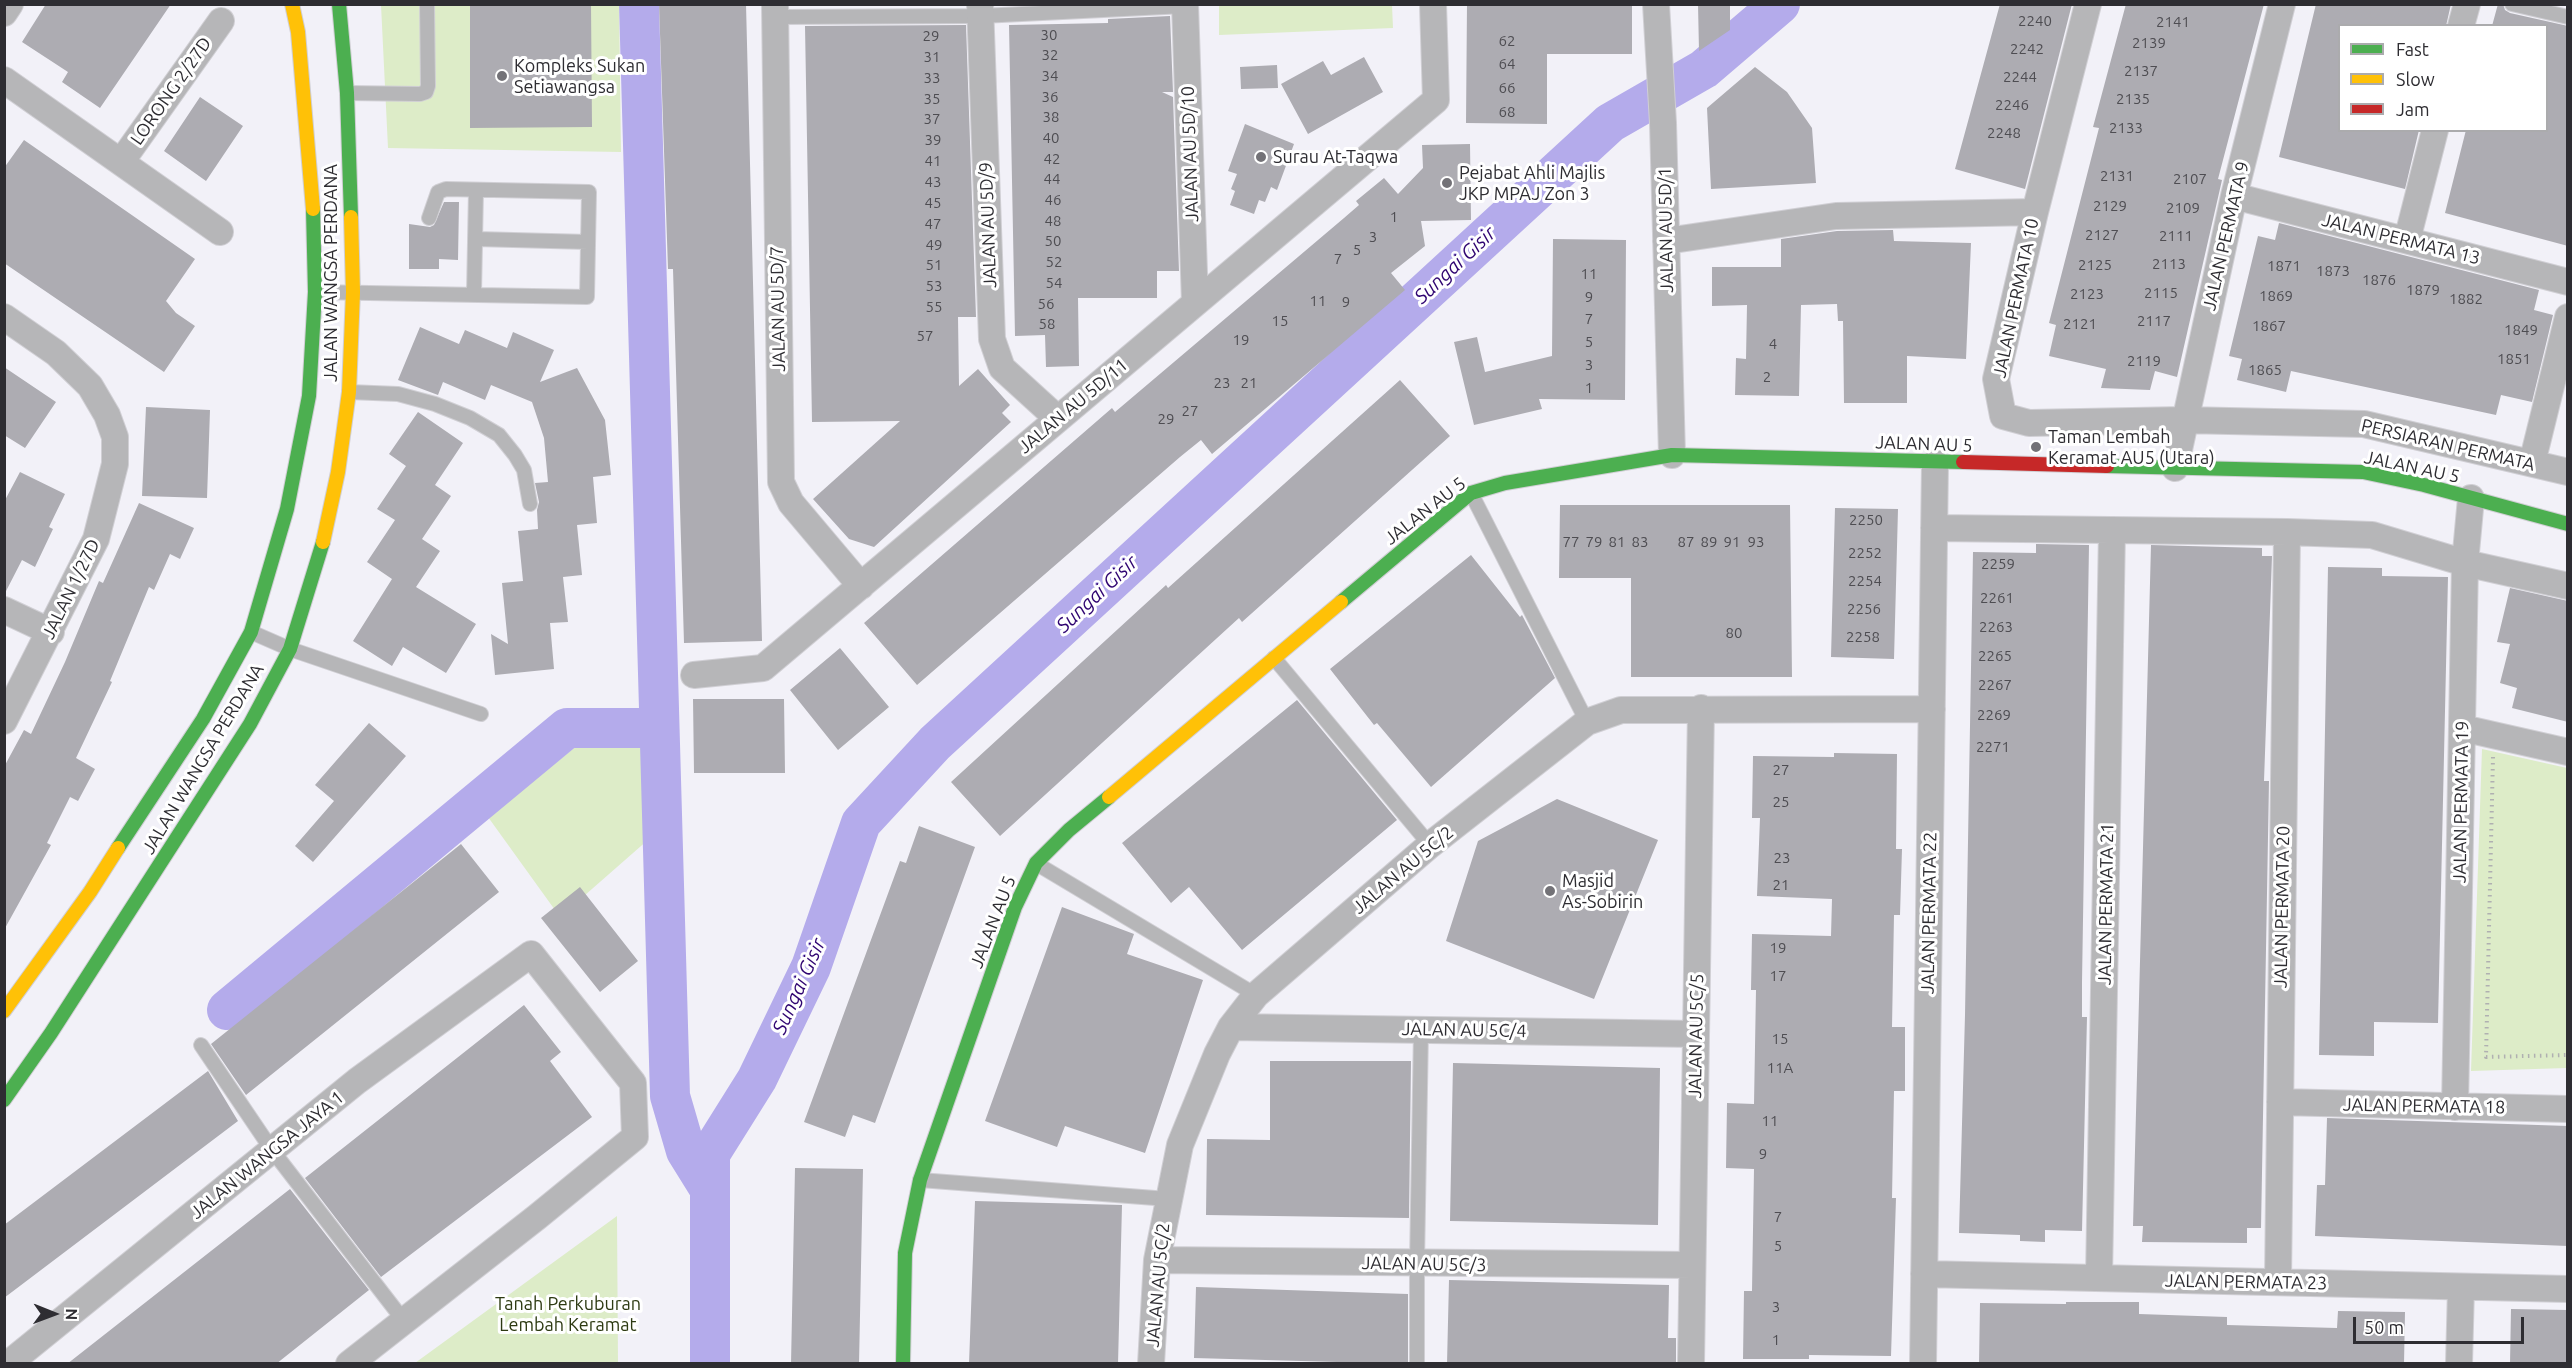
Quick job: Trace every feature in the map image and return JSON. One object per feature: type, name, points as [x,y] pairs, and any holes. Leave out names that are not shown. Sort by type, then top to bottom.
[{"type":"main road","name":"JALAN WANGSA PERDANA","points":[[4,1011],[90,892],[190,738],[251,632],[287,509],[309,396],[315,292],[312,185],[298,32],[292,4]]},
{"type":"main road","name":"JALAN WANGSA PERDANA","points":[[4,1100],[51,1033],[250,724],[290,649],[323,542],[338,472],[349,392],[353,292],[347,93],[339,4]]},
{"type":"main road","name":"JALAN AU 5","points":[[903,1364],[905,1253],[920,1179],[1015,907],[1036,863],[1069,830],[1471,493],[1505,483],[1672,455],[2362,472],[2424,484],[2568,524]]},
{"type":"street","points":[[4,13],[10,4]]},
{"type":"street","name":"JALAN AU 5D/11","points":[[694,675],[763,668],[1436,100],[1433,4]]},
{"type":"street","name":"JALAN AU 5D/1","points":[[1656,4],[1663,123],[1672,455]]},
{"type":"street","name":"JALAN PERMATA 10","points":[[2088,4],[1996,378],[2003,416],[2029,423],[2184,420]]},
{"type":"street","name":"JALAN PERMATA 9","points":[[2175,468],[2234,196],[2282,4]]},
{"type":"street","points":[[2462,24],[2467,4]]},
{"type":"street","name":"JALAN AU 5D/10","points":[[1185,5],[1195,303]]},
{"type":"street","name":"JALAN AU 5D/9","points":[[980,10],[992,339],[1002,368],[1058,419]]},
{"type":"street","name":"JALAN AU 5D/7","points":[[775,11],[781,482],[791,503],[861,586]]},
{"type":"street","name":"LORONG 2/27D","points":[[121,162],[221,21]]},
{"type":"street","points":[[4,80],[219,232]]},
{"type":"street","points":[[2408,240],[2435,132]]},
{"type":"street","name":"JALAN PERMATA 13","points":[[2234,196],[2568,282]]},
{"type":"street","points":[[1666,241],[1836,216],[2035,213]]},
{"type":"street","points":[[2532,463],[2568,316]]},
{"type":"street","name":"JALAN 1/27D","points":[[4,317],[56,353],[90,386],[107,415],[115,437],[116,464],[96,539],[4,721]]},
{"type":"street","name":"PERSIARAN PERMATA","points":[[2184,420],[2364,424],[2568,472]]},
{"type":"street","name":"JALAN PERMATA 22","points":[[1923,1364],[1935,463]]},
{"type":"street","name":"JALAN PERMATA 19","points":[[2455,1107],[2465,563],[2471,498]]},
{"type":"street","points":[[1934,528],[2372,535],[2465,563],[2568,586]]},
{"type":"street","name":"JALAN PERMATA 21","points":[[2099,1278],[2112,530]]},
{"type":"street","name":"JALAN PERMATA 20","points":[[2278,1282],[2287,532]]},
{"type":"street","points":[[4,610],[51,632]]},
{"type":"street","name":"JALAN AU 5C/5","points":[[1691,1364],[1701,708]]},
{"type":"street","name":"JALAN AU 5C/2","points":[[1151,1364],[1157,1260],[1180,1145],[1217,1054],[1231,1027],[1256,995],[1430,845],[1587,722],[1621,710],[1932,709]]},
{"type":"street","points":[[2462,728],[2568,752]]},
{"type":"street","name":"JALAN WANGSA JAYA 1","points":[[8,1364],[357,1081],[531,954],[633,1083],[635,1137],[404,1321]]},
{"type":"street","name":"JALAN AU 5C/4","points":[[1231,1027],[1696,1034]]},
{"type":"street","name":"JALAN PERMATA 18","points":[[2280,1102],[2568,1109]]},
{"type":"street","name":"JALAN AU 5C/3","points":[[1157,1260],[1692,1265]]},
{"type":"street","name":"JALAN PERMATA 23","points":[[1924,1274],[2568,1289]]},
{"type":"street","points":[[2459,1364],[2461,1287]]},
{"type":"street","points":[[349,1364],[404,1321]]},
{"type":"lane","points":[[347,93],[420,94],[426,92],[428,86],[427,4]]},
{"type":"lane","points":[[2512,4],[2568,17]]},
{"type":"lane","points":[[775,11],[980,10],[1185,5]]},
{"type":"lane","points":[[315,292],[587,297],[589,192],[446,189],[438,192],[429,218]]},
{"type":"lane","points":[[474,294],[476,190]]},
{"type":"lane","points":[[476,239],[588,242]]},
{"type":"lane","points":[[349,392],[398,394],[435,404],[470,418],[499,435],[524,470],[530,504]]},
{"type":"lane","points":[[1471,493],[1587,722]]},
{"type":"lane","points":[[251,632],[290,649],[482,714]]},
{"type":"lane","points":[[1274,658],[1430,845]]},
{"type":"lane","points":[[1036,863],[1256,995]]},
{"type":"lane","points":[[1417,1364],[1416,1264],[1421,1030]]},
{"type":"lane","points":[[201,1045],[272,1150],[404,1321]]},
{"type":"lane","points":[[920,1179],[1168,1199]]},
{"type":"path","points":[[2493,751],[2486,1057],[2568,1055]]},
{"type":"green space","name":"Kompleks Sukan Setiawangsa","points":[[381,5],[619,5],[621,152],[388,148]]},
{"type":"green space","points":[[1219,5],[1392,5],[1393,28],[1219,35]]},
{"type":"green space","points":[[646,745],[649,839],[560,917],[488,817],[574,748]]},
{"type":"green space","points":[[2482,749],[2567,768],[2567,1068],[2471,1071]]},
{"type":"green space","name":"Tanah Perkuburan Lembah Keramat","points":[[617,1216],[618,1363],[415,1363]]},
{"type":"building","points":[[46,4],[171,4],[100,108],[62,82],[68,72],[22,42]]},
{"type":"building","points":[[470,4],[591,4],[592,127],[470,128]]},
{"type":"building","points":[[659,4],[746,4],[762,641],[684,643],[673,269],[668,269]]},
{"type":"building","points":[[1467,4],[1632,4],[1632,54],[1547,54],[1547,124],[1466,123]]},
{"type":"building","points":[[1698,4],[1730,4],[1730,30],[1699,51]]},
{"type":"building","points":[[2000,4],[2072,4],[2025,189],[1955,169]]},
{"type":"building","points":[[2126,4],[2264,4],[2218,179],[2222,180],[2177,377],[2155,371],[2150,390],[2101,388],[2106,369],[2049,356],[2056,325],[2049,323],[2099,128],[2093,127]]},
{"type":"building","points":[[2316,4],[2451,4],[2446,24],[2338,24],[2338,132],[2419,132],[2405,189],[2279,157]]},
{"type":"building","points":[[2498,4],[2503,4],[2505,10],[2510,13],[2568,26],[2568,246],[2445,213],[2465,132],[2548,132],[2548,24],[2493,24]]},
{"type":"building","points":[[1170,16],[1173,92],[1162,92],[1173,97],[1179,271],[1157,271],[1157,298],[1078,298],[1079,366],[1046,367],[1045,335],[1015,336],[1009,25],[1108,23],[1108,19]]},
{"type":"building","points":[[966,25],[976,317],[958,317],[959,386],[978,369],[1010,405],[1002,413],[1011,422],[874,547],[849,539],[813,499],[900,421],[812,422],[805,26]]},
{"type":"building","points":[[1364,57],[1383,92],[1308,134],[1281,84],[1323,61],[1331,75]]},
{"type":"building","points":[[1277,65],[1278,88],[1241,89],[1240,67]]},
{"type":"building","points":[[1755,67],[1787,92],[1812,128],[1816,183],[1711,189],[1707,108]]},
{"type":"building","points":[[200,97],[243,126],[206,181],[164,151]]},
{"type":"building","name":"Surau At-Taqwa","points":[[1245,124],[1294,144],[1277,190],[1271,187],[1265,202],[1259,200],[1254,214],[1230,205],[1235,191],[1231,189],[1237,174],[1228,171]]},
{"type":"building","points":[[24,140],[195,259],[166,301],[176,313],[195,326],[164,372],[4,263],[4,168]]},
{"type":"building","points":[[1470,144],[1471,220],[1421,221],[1425,246],[1391,273],[1405,290],[1212,454],[1201,440],[917,685],[864,623],[1112,408],[1115,412],[1344,218],[1359,205],[1356,201],[1384,178],[1398,194],[1423,168],[1422,145]]},
{"type":"building","points":[[444,202],[459,202],[458,260],[439,259],[439,269],[409,269],[409,224],[430,227],[434,225]]},
{"type":"building","points":[[2279,223],[2539,290],[2534,310],[2553,315],[2532,402],[2501,395],[2496,415],[2291,371],[2286,392],[2237,380],[2242,359],[2229,356],[2258,236],[2275,240]]},
{"type":"building","points":[[1893,230],[1894,241],[1971,243],[1966,359],[1907,356],[1907,403],[1844,403],[1843,321],[1838,321],[1837,304],[1801,305],[1799,396],[1735,395],[1736,358],[1746,359],[1747,305],[1712,306],[1712,267],[1781,267],[1781,239],[1837,231]]},
{"type":"building","points":[[1553,239],[1626,240],[1625,400],[1539,399],[1542,409],[1474,425],[1454,342],[1477,337],[1485,372],[1552,356]]},
{"type":"building","points":[[420,327],[459,344],[465,330],[507,348],[513,332],[554,350],[540,382],[577,368],[605,420],[611,475],[593,477],[597,523],[577,525],[582,575],[563,577],[568,622],[550,623],[554,669],[495,675],[491,634],[508,644],[502,583],[523,581],[518,531],[538,529],[539,502],[535,483],[548,482],[544,438],[532,402],[491,385],[485,400],[443,382],[438,395],[398,380]]},
{"type":"building","points":[[4,367],[56,402],[25,448],[4,435]]},
{"type":"building","points":[[1400,380],[1450,436],[1242,622],[1239,618],[1000,836],[951,782],[1166,585],[1168,588]]},
{"type":"building","points":[[146,407],[210,410],[207,498],[142,496]]},
{"type":"building","points":[[418,412],[463,443],[435,485],[451,496],[422,539],[440,551],[416,587],[476,624],[446,673],[403,647],[392,666],[353,641],[392,579],[367,562],[395,520],[377,509],[406,466],[389,454]]},
{"type":"building","points":[[20,472],[65,494],[49,527],[53,529],[35,567],[22,560],[4,595],[4,502]]},
{"type":"building","points":[[139,503],[194,528],[180,559],[170,554],[154,590],[149,587],[110,681],[112,682],[76,758],[95,769],[78,801],[70,797],[47,843],[51,845],[4,930],[4,767],[24,730],[31,734],[65,662],[99,581],[103,583]]},
{"type":"building","points":[[1560,505],[1790,505],[1792,677],[1631,677],[1631,578],[1559,578]]},
{"type":"building","points":[[1835,508],[1898,509],[1894,659],[1831,657]]},
{"type":"building","points":[[2036,544],[2089,545],[2082,982],[2082,1017],[2087,1017],[2082,1231],[2045,1230],[2045,1242],[2020,1241],[2020,1235],[1959,1233],[1973,552],[2036,553]]},
{"type":"building","points":[[2151,545],[2262,548],[2262,556],[2272,556],[2264,781],[2269,781],[2261,1228],[2247,1228],[2247,1243],[2142,1242],[2143,1226],[2133,1226]]},
{"type":"building","points":[[1471,555],[1520,617],[1522,615],[1555,678],[1431,787],[1377,723],[1374,725],[1330,669]]},
{"type":"building","points":[[2328,567],[2382,568],[2382,576],[2448,577],[2438,1023],[2374,1022],[2374,1056],[2319,1055]]},
{"type":"building","points":[[2510,588],[2568,601],[2568,722],[2512,708],[2517,688],[2500,683],[2510,644],[2497,642]]},
{"type":"building","points":[[840,648],[889,707],[838,750],[790,690]]},
{"type":"building","points":[[693,699],[784,699],[785,773],[694,773]]},
{"type":"building","points":[[1297,700],[1397,820],[1242,950],[1189,887],[1171,903],[1122,843]]},
{"type":"building","points":[[369,723],[406,756],[313,862],[295,846],[334,801],[315,785]]},
{"type":"building","points":[[1834,753],[1897,754],[1896,849],[1902,849],[1900,915],[1894,915],[1892,1027],[1905,1027],[1905,1091],[1894,1091],[1892,1198],[1896,1198],[1891,1356],[1809,1355],[1809,1359],[1743,1359],[1744,1291],[1752,1291],[1754,1169],[1726,1168],[1727,1103],[1754,1104],[1756,990],[1751,990],[1752,934],[1831,936],[1832,899],[1757,896],[1760,818],[1752,818],[1753,756],[1834,757]]},
{"type":"building","name":"Masjid As-Sobirin","points":[[1557,799],[1658,840],[1594,999],[1446,941],[1478,841]]},
{"type":"building","points":[[919,826],[975,847],[875,1123],[853,1115],[845,1137],[804,1122],[900,861],[906,863]]},
{"type":"building","points":[[461,844],[499,892],[246,1095],[211,1044]]},
{"type":"building","points":[[580,887],[638,961],[600,992],[541,918]]},
{"type":"building","points":[[1062,907],[1134,934],[1127,954],[1203,980],[1145,1153],[1065,1126],[1057,1147],[985,1121]]},
{"type":"building","points":[[524,1005],[561,1052],[550,1061],[592,1117],[381,1277],[305,1178]]},
{"type":"building","points":[[1270,1061],[1411,1061],[1409,1218],[1206,1215],[1207,1139],[1270,1140]]},
{"type":"building","points":[[1453,1063],[1660,1068],[1658,1225],[1450,1221]]},
{"type":"building","points":[[208,1071],[238,1121],[4,1298],[4,1225]]},
{"type":"building","points":[[2327,1118],[2568,1126],[2568,1246],[2315,1236],[2317,1185],[2325,1185]]},
{"type":"building","points":[[795,1168],[863,1169],[859,1364],[791,1364]]},
{"type":"building","points":[[290,1189],[369,1290],[276,1364],[67,1364]]},
{"type":"building","points":[[975,1201],[1122,1205],[1118,1364],[969,1364]]},
{"type":"building","points":[[1449,1280],[1669,1285],[1668,1338],[1676,1338],[1676,1364],[1447,1364]]},
{"type":"building","points":[[1196,1287],[1408,1294],[1408,1364],[1194,1358]]},
{"type":"building","points":[[2066,1302],[2139,1302],[2139,1314],[2227,1317],[2227,1325],[2337,1328],[2338,1311],[2405,1312],[2404,1364],[1979,1364],[1980,1303],[2066,1304]]},
{"type":"building","points":[[2511,1309],[2568,1310],[2568,1364],[2510,1364]]},
{"type":"waterway","points":[[639,4],[670,1096],[686,1151],[709,1188]]},
{"type":"waterway","name":"Sungai Gisir","points":[[710,1364],[710,1154],[757,1079],[811,967],[861,823],[935,743],[1610,123],[1704,69],[1780,4]]},
{"type":"waterway","points":[[227,1010],[567,728],[659,728]]},
{"type":"traffic: fast","points":[[339,4],[347,93],[351,217]]},
{"type":"traffic: fast","points":[[118,848],[203,719],[251,632],[287,509],[309,396],[315,292],[313,209]]},
{"type":"traffic: fast","points":[[1341,602],[1471,493],[1505,483],[1672,455],[1963,462]]},
{"type":"traffic: fast","points":[[2107,466],[2363,472],[2424,485],[2568,524]]},
{"type":"traffic: fast","points":[[4,1100],[51,1033],[250,724],[290,649],[323,542]]},
{"type":"traffic: fast","points":[[903,1364],[905,1253],[920,1180],[1015,907],[1036,863],[1069,830],[1109,797]]},
{"type":"traffic: slow","points":[[292,4],[298,32],[313,209]]},
{"type":"traffic: slow","points":[[323,542],[338,472],[349,392],[353,292],[351,217]]},
{"type":"traffic: slow","points":[[1109,797],[1341,602]]},
{"type":"traffic: slow","points":[[4,1011],[90,892],[118,848]]},
{"type":"traffic: jam","points":[[1963,462],[2107,466]]},
{"type":"place","name":"Kompleks Sukan Setiawangsa","points":[[502,76]]},
{"type":"place","name":"Surau At-Taqwa","points":[[1261,157]]},
{"type":"place","name":"Pejabat Ahli Majlis JKP MPAJ Zon 3","points":[[1447,183]]},
{"type":"place","name":"Taman Lembah Keramat AU5 (Utara)","points":[[2036,447]]},
{"type":"place","name":"Masjid As-Sobirin","points":[[1550,891]]}]
